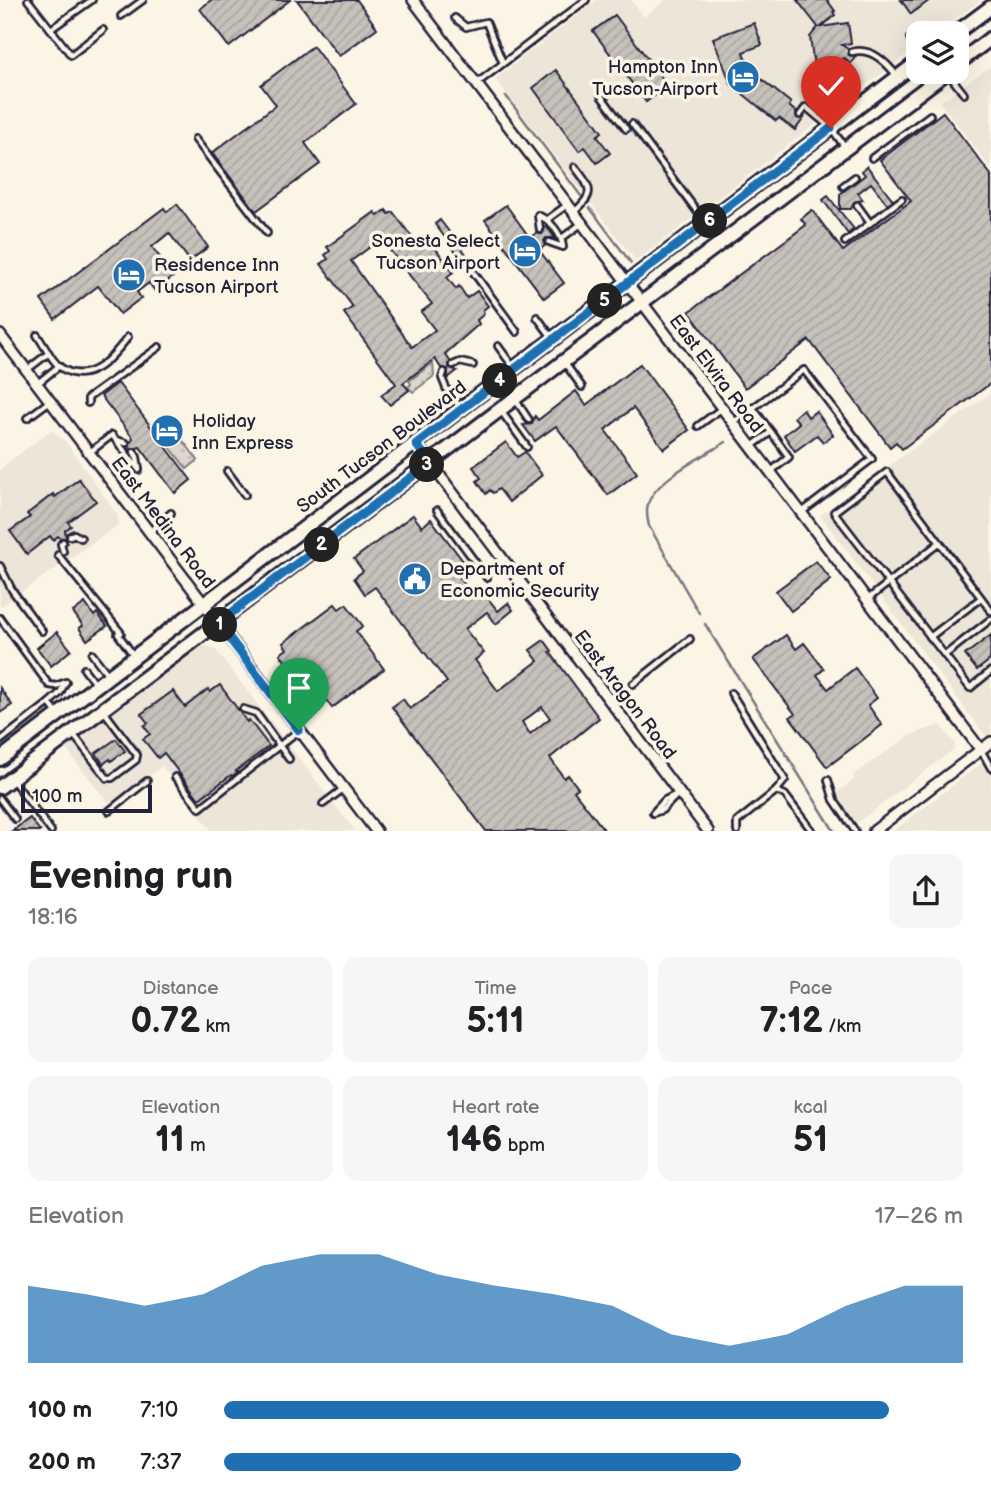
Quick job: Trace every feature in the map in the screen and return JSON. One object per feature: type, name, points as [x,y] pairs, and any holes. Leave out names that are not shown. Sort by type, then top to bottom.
[{"type":"main road","points":[[969,23],[991,7]]},
{"type":"main road","points":[[969,55],[991,38]]},
{"type":"main road","name":"South Tucson Boulevard","points":[[0,759],[906,71]]},
{"type":"main road","points":[[0,787],[931,84]]},
{"type":"street","name":"East Elvira Road","points":[[413,0],[981,750]]},
{"type":"street","name":"East Medina Road","points":[[0,335],[376,831]]},
{"type":"street","name":"East Aragon Road","points":[[416,444],[708,831]]},
{"type":"street","points":[[874,831],[991,741]]},
{"type":"lane","points":[[51,29],[92,0]]},
{"type":"lane","points":[[121,16],[143,0]]},
{"type":"lane","points":[[476,84],[586,0]]},
{"type":"lane","points":[[31,1],[71,55],[103,30]]},
{"type":"lane","points":[[455,18],[466,27],[485,22],[504,63]]},
{"type":"lane","points":[[852,52],[869,52],[878,56],[898,77]]},
{"type":"lane","points":[[841,78],[844,63]]},
{"type":"lane","points":[[956,84],[964,94]]},
{"type":"lane","points":[[601,96],[626,129]]},
{"type":"lane","points":[[800,115],[806,107],[831,128],[846,148]]},
{"type":"lane","points":[[872,158],[930,114]]},
{"type":"lane","points":[[632,124],[706,224]]},
{"type":"lane","points":[[194,139],[267,233]]},
{"type":"lane","points":[[548,219],[587,201],[590,193],[588,185],[575,167]]},
{"type":"lane","points":[[843,186],[855,177]]},
{"type":"lane","points":[[845,242],[902,199]]},
{"type":"lane","points":[[857,205],[870,223]]},
{"type":"lane","points":[[540,230],[538,215],[548,219],[562,238],[563,247],[549,243]]},
{"type":"lane","points":[[562,238],[582,223]]},
{"type":"lane","points":[[471,269],[517,332]]},
{"type":"lane","points":[[537,317],[554,340]]},
{"type":"lane","points":[[37,335],[60,366],[79,374],[101,368],[128,337]]},
{"type":"lane","points":[[498,346],[515,369]]},
{"type":"lane","points":[[88,403],[88,398],[159,347]]},
{"type":"lane","points":[[27,370],[49,353]]},
{"type":"lane","points":[[563,361],[582,387]]},
{"type":"lane","points":[[453,365],[460,362],[473,365]]},
{"type":"lane","points":[[37,384],[60,366]]},
{"type":"lane","points":[[733,423],[804,370],[872,459],[801,512]]},
{"type":"lane","points":[[444,372],[442,378],[446,388],[461,410]]},
{"type":"lane","points":[[515,398],[529,421]]},
{"type":"lane","points":[[27,418],[50,401]]},
{"type":"lane","points":[[698,426],[722,408]]},
{"type":"lane","points":[[753,408],[789,457],[771,472]]},
{"type":"lane","points":[[500,410],[527,447]]},
{"type":"lane","points":[[751,447],[771,432]]},
{"type":"lane","points":[[89,452],[112,435],[139,470],[134,452]]},
{"type":"lane","points":[[116,440],[126,443]]},
{"type":"lane","points":[[227,471],[245,495]]},
{"type":"lane","points":[[991,611],[887,472],[834,512],[970,688],[991,671]]},
{"type":"lane","points":[[437,510],[488,578]]},
{"type":"lane","points":[[150,532],[171,513]]},
{"type":"lane","points":[[70,536],[74,534],[80,538]]},
{"type":"lane","points":[[63,542],[61,553],[135,657]]},
{"type":"lane","points":[[867,600],[939,543]]},
{"type":"lane","points":[[0,566],[12,590],[42,631]]},
{"type":"lane","points":[[930,637],[981,598]]},
{"type":"lane","points":[[0,618],[49,685],[56,686],[66,682],[60,693],[49,703],[0,741]]},
{"type":"lane","points":[[944,655],[991,619]]},
{"type":"lane","points":[[633,684],[690,639]]},
{"type":"lane","points":[[92,654],[110,676]]},
{"type":"lane","points":[[84,669],[96,686]]},
{"type":"lane","points":[[732,693],[785,780],[776,792],[737,822],[737,831]]},
{"type":"lane","points":[[49,703],[58,715]]},
{"type":"lane","points":[[243,709],[256,713],[289,759]]},
{"type":"lane","points":[[72,733],[107,778],[112,778],[136,760],[137,755],[103,710]]},
{"type":"lane","points":[[15,729],[24,741]]},
{"type":"lane","points":[[176,777],[200,808],[299,730]]},
{"type":"lane","name":"East Elvira Road","points":[[981,750],[991,768]]},
{"type":"lane","points":[[12,779],[51,831]]},
{"type":"lane","points":[[828,780],[834,800],[855,831]]},
{"type":"lane","points":[[109,811],[147,781]]},
{"type":"lane","points":[[323,804],[344,788]]},
{"type":"lane","points":[[776,792],[785,795],[812,831]]},
{"type":"lane","points":[[679,793],[662,810],[653,813],[665,800],[679,793]]},
{"type":"lane","points":[[0,799],[15,819]]},
{"type":"shaded area","points":[[597,0],[631,0],[644,17],[666,0],[981,0],[952,21],[906,21],[906,55],[636,261],[495,79]]},
{"type":"shaded area","points":[[991,66],[991,169],[940,102]]},
{"type":"shaded area","points":[[433,363],[434,376],[413,392],[408,387],[411,384],[409,381]]},
{"type":"shaded area","points":[[991,393],[991,743],[820,515]]},
{"type":"shaded area","points":[[174,429],[198,460],[187,469],[163,438]]},
{"type":"shaded area","points":[[51,430],[65,441],[118,516],[118,525],[0,607],[0,469]]},
{"type":"shaded area","points":[[201,645],[214,648],[355,831],[212,831],[162,766],[113,802],[107,801],[66,749]]},
{"type":"shaded area","points":[[940,725],[955,745],[954,749],[857,823],[835,794],[855,779],[853,775],[911,735]]},
{"type":"shaded area","points":[[991,756],[991,831],[893,831]]},
{"type":"building","points":[[211,0],[290,0],[229,47],[200,9]]},
{"type":"building","points":[[297,0],[357,0],[377,28],[339,56]]},
{"type":"building","points":[[797,0],[827,0],[835,15],[821,27],[848,23],[851,43],[842,45],[848,49],[849,55],[856,56],[849,66],[844,58],[839,63],[814,66],[810,37],[818,27]]},
{"type":"building","points":[[901,0],[930,0],[911,14]]},
{"type":"building","points":[[615,15],[668,86],[646,102],[593,31]]},
{"type":"building","name":"Hampton Inn Tucson-Airport","points":[[754,23],[762,45],[743,52],[750,70],[791,103],[789,106],[796,112],[797,118],[804,118],[795,130],[779,118],[776,121],[731,84],[713,38]]},
{"type":"building","points":[[313,46],[356,104],[305,143],[320,164],[256,211],[212,153],[276,105],[261,85]]},
{"type":"building","points":[[556,70],[602,132],[597,136],[610,153],[597,163],[585,147],[579,151],[533,88]]},
{"type":"building","points":[[943,112],[991,175],[991,383],[902,449],[896,442],[890,447],[809,340],[745,388],[689,312],[806,225],[801,219],[812,210],[843,251],[911,201],[880,160]]},
{"type":"building","points":[[867,166],[893,200],[887,204],[871,183],[858,193],[863,200],[854,202],[851,209],[840,209],[840,194],[865,175],[862,171]]},
{"type":"building","points":[[828,196],[854,229],[848,234],[823,200]]},
{"type":"building","points":[[177,204],[208,247],[190,261],[169,233],[152,247],[174,276],[155,291],[149,283],[137,292],[141,298],[120,314],[98,286],[55,319],[41,300],[164,208],[167,212]]},
{"type":"building","name":"Sonesta Select Tucson Airport","points":[[506,205],[530,238],[536,233],[542,234],[546,226],[555,238],[546,238],[546,245],[539,250],[564,283],[544,298],[485,220]]},
{"type":"building","points":[[386,210],[389,214],[393,212],[418,245],[428,238],[453,272],[447,277],[456,289],[459,286],[467,298],[477,291],[488,306],[477,320],[479,324],[445,354],[450,361],[449,367],[457,371],[448,378],[448,369],[441,368],[435,359],[403,383],[409,390],[390,405],[381,395],[396,384],[344,313],[353,307],[321,264],[328,259],[325,255],[330,251],[327,247],[375,212],[378,216]],"holes":[[[381,239],[432,304],[421,312],[435,330],[412,347],[351,261]]]},
{"type":"building","points":[[440,220],[466,254],[460,258],[435,224]]},
{"type":"building","points":[[640,364],[689,430],[664,449],[633,408],[605,430],[637,473],[608,495],[556,426],[535,441],[523,425],[532,424],[535,416],[538,420],[576,391],[586,405]]},
{"type":"building","points":[[118,383],[191,480],[175,493],[140,447],[130,450],[128,447],[133,438],[101,396]]},
{"type":"building","points":[[803,409],[808,417],[816,411],[833,435],[823,442],[817,435],[795,451],[784,435],[799,423],[794,417]]},
{"type":"building","points":[[506,442],[517,457],[525,452],[542,475],[509,502],[499,489],[493,493],[490,490],[486,494],[477,481],[481,478],[473,467]]},
{"type":"building","points":[[79,479],[96,501],[68,522],[71,526],[65,530],[66,538],[58,536],[53,540],[50,536],[27,554],[10,531],[30,517],[27,514],[53,494],[55,497]]},
{"type":"building","points":[[413,515],[422,527],[431,519],[463,561],[453,568],[471,593],[479,587],[498,611],[508,603],[513,610],[496,624],[487,612],[465,629],[484,653],[475,660],[498,691],[538,661],[530,650],[544,640],[599,718],[550,758],[564,778],[568,775],[578,788],[574,791],[605,831],[486,831],[392,707],[403,699],[410,709],[447,682],[375,587],[365,594],[354,578],[363,571],[354,559]],"holes":[[[542,707],[550,718],[530,734],[522,722]]]},
{"type":"building","points":[[816,561],[831,580],[791,611],[776,591]]},
{"type":"building","points":[[85,603],[94,616],[97,613],[107,626],[87,640],[79,628],[83,626],[73,612]]},
{"type":"building","points":[[335,604],[339,609],[346,604],[363,626],[356,631],[384,669],[332,708],[304,671],[296,676],[280,654],[287,649],[283,643]]},
{"type":"building","points":[[57,632],[71,650],[51,666],[37,648]]},
{"type":"building","points":[[786,635],[796,649],[804,643],[824,669],[817,675],[828,689],[855,668],[877,698],[868,705],[882,725],[827,767],[790,717],[795,714],[753,659]]},
{"type":"building","points":[[991,635],[990,660],[977,670],[965,655]]},
{"type":"building","points":[[220,685],[247,722],[249,720],[269,746],[199,799],[164,753],[158,758],[143,739],[150,734],[144,726],[148,723],[141,714],[173,691],[185,707],[208,689],[210,692]]},
{"type":"building","points":[[0,688],[12,705],[0,713]]},
{"type":"building","points":[[116,739],[125,751],[103,764],[96,753]]},
{"type":"building","points":[[30,818],[40,831],[12,831]]},
{"type":"waterway","points":[[506,96],[581,196]]},
{"type":"waterway","points":[[590,208],[631,263]]},
{"type":"waterway","points":[[699,613],[649,526],[647,507],[653,495],[670,477],[726,442]]},
{"type":"waterway","points":[[705,624],[834,831]]},
{"type":"place","name":"Hampton Inn Tucson-Airport","points":[[743,77]]},
{"type":"place","name":"Sonesta Select Tucson Airport","points":[[525,251]]},
{"type":"place","name":"Residence Inn Tucson Airport","points":[[129,275]]},
{"type":"place","name":"Holiday Inn Express","points":[[167,431]]},
{"type":"place","name":"Department of Economic Security","points":[[415,579]]},
{"type":"route","points":[[299,730],[218,623],[430,463],[416,444],[831,128]]}]
